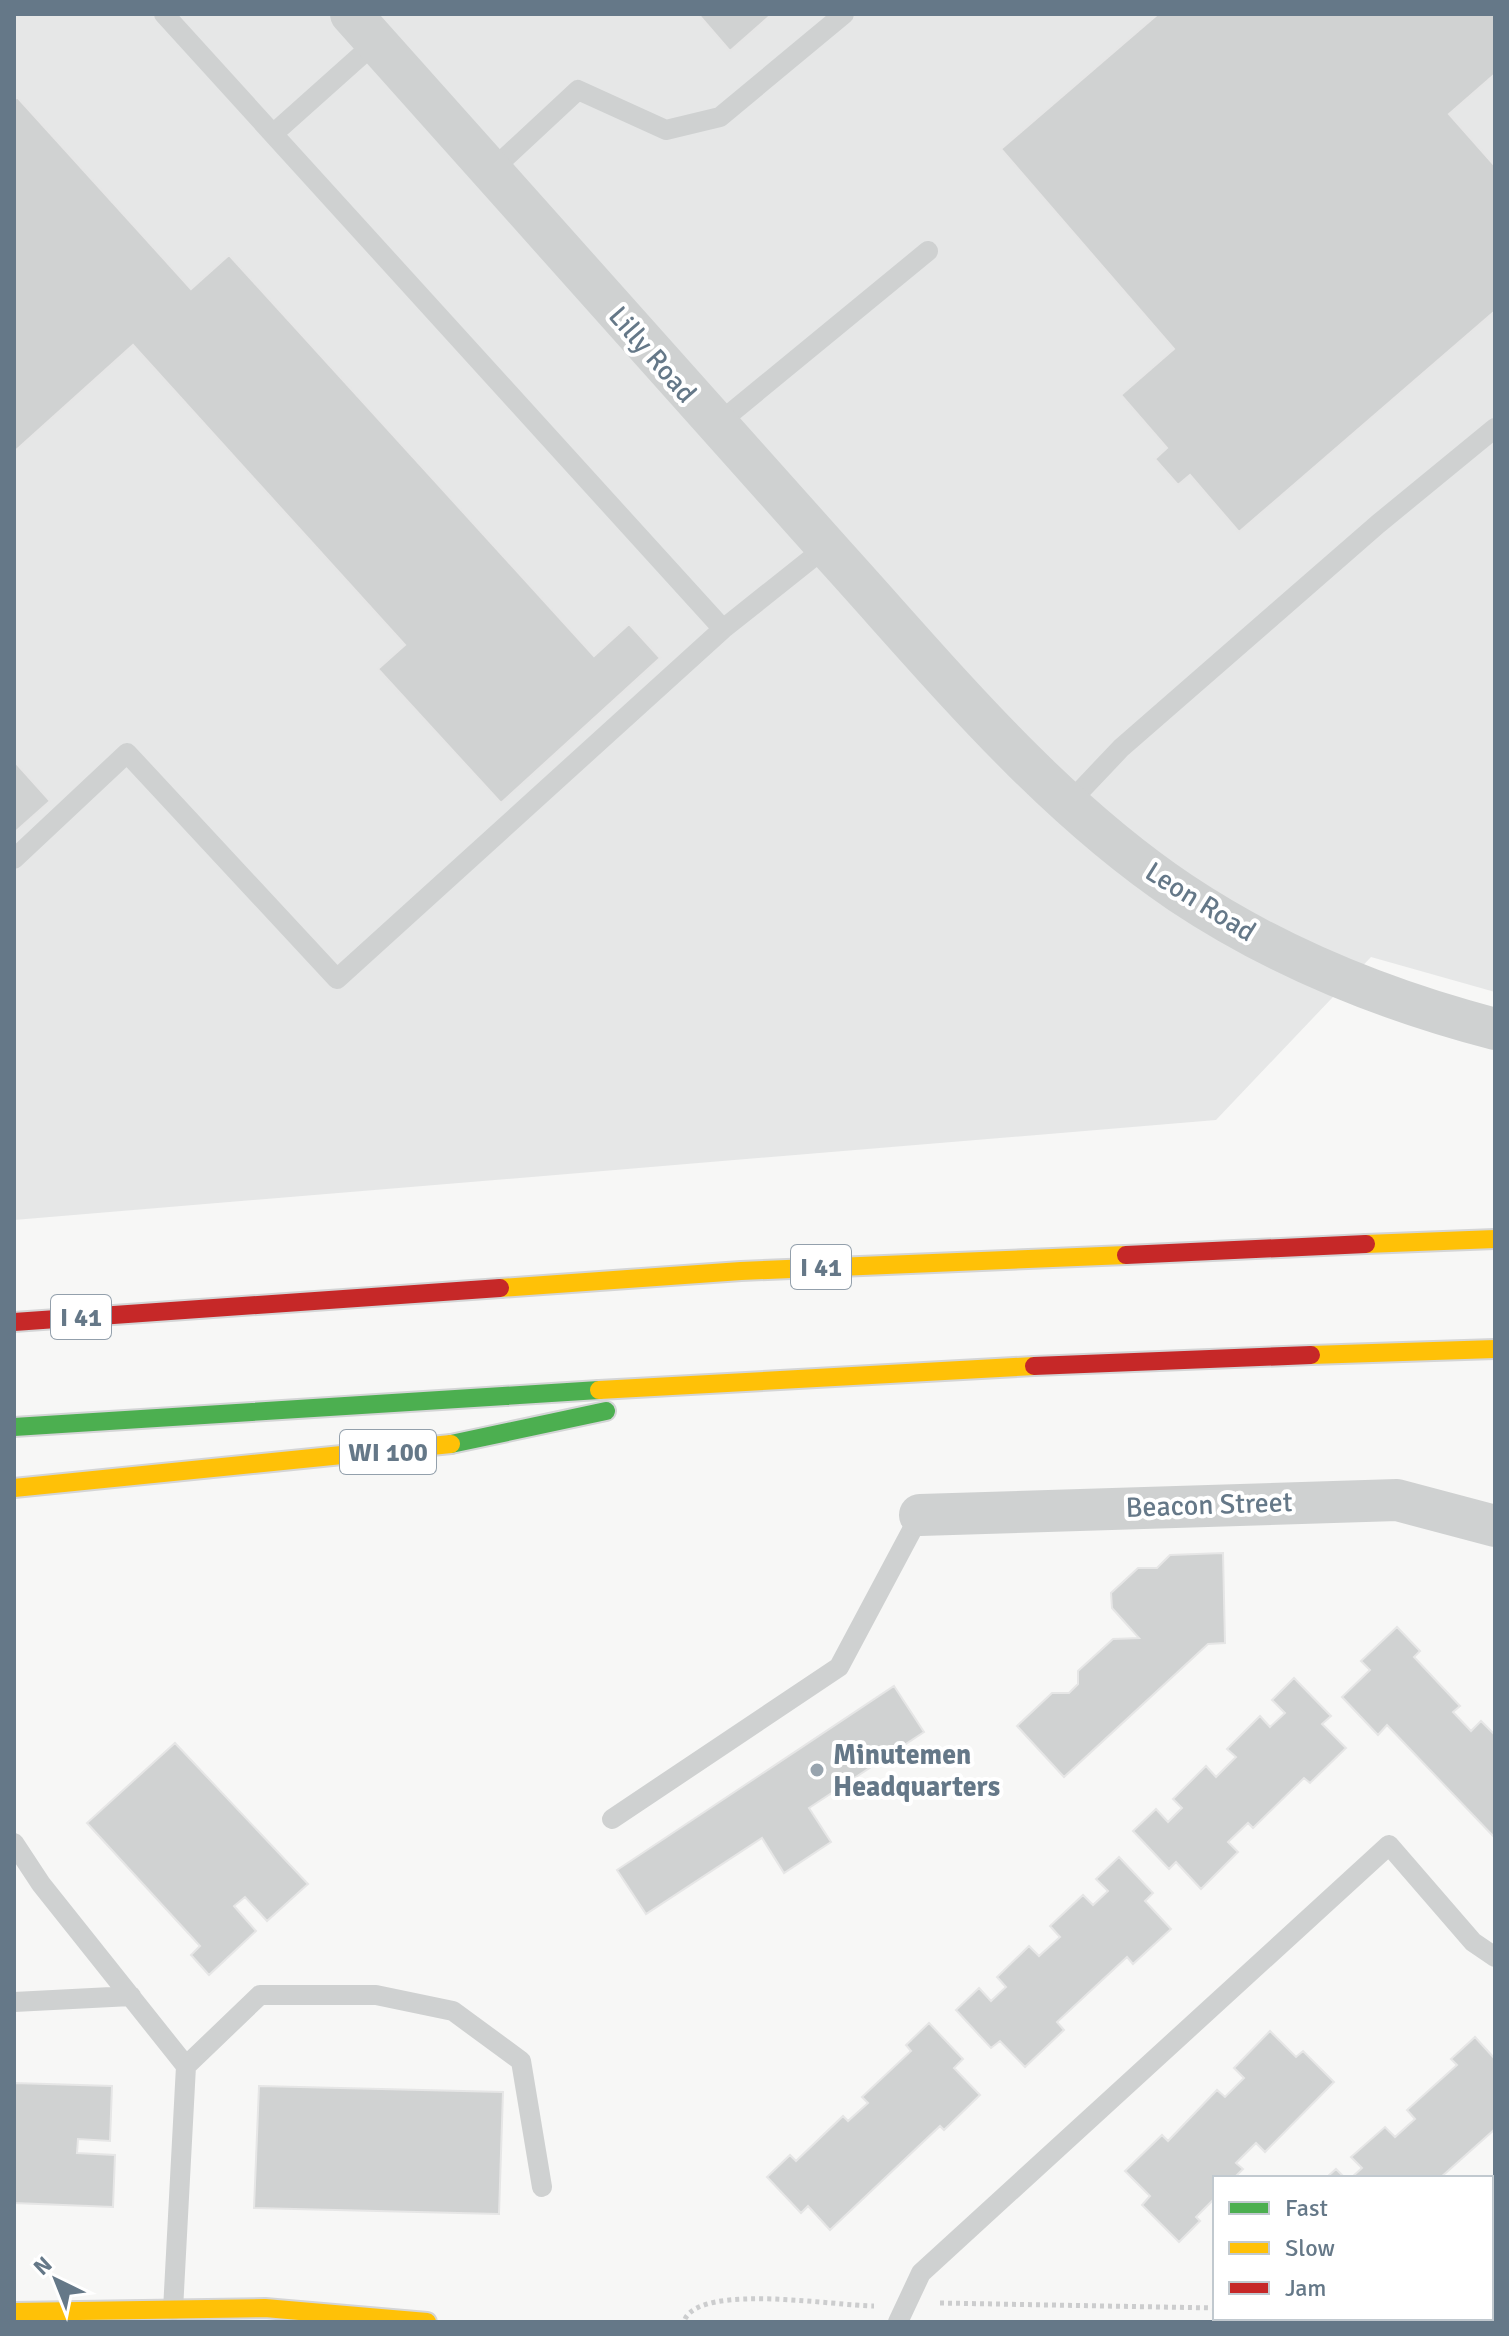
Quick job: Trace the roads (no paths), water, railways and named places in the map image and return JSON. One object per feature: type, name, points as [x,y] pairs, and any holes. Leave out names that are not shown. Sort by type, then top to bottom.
[{"type":"main road","name":"I 41","points":[[14,1322],[741,1271],[1495,1239]]},
{"type":"main road","points":[[14,1427],[757,1379],[1248,1356],[1495,1349]]},
{"type":"main road","name":"WI 100","points":[[14,1488],[435,1447],[757,1379]]},
{"type":"main road","points":[[14,2312],[265,2308],[427,2322]]},
{"type":"street","name":"Lilly Road","points":[[363,28],[492,170],[715,426],[958,691]]},
{"type":"street","name":"Leon Road","points":[[958,691],[1068,804],[1182,894],[1300,961],[1435,1013],[1495,1029]]},
{"type":"street","name":"Beacon Street","points":[[920,1515],[1397,1500],[1495,1526]]},
{"type":"lane","points":[[164,14],[723,629]]},
{"type":"lane","points":[[492,170],[578,90],[666,130],[720,117],[844,14]]},
{"type":"lane","points":[[273,134],[363,28]]},
{"type":"lane","points":[[715,426],[928,251]]},
{"type":"lane","points":[[1068,804],[1121,748],[1378,524],[1495,428]]},
{"type":"lane","points":[[14,859],[127,753],[337,979],[723,629],[826,547]]},
{"type":"lane","points":[[612,1819],[839,1667],[920,1515]]},
{"type":"lane","points":[[14,1843],[41,1884],[186,2066],[173,2310]]},
{"type":"lane","points":[[902,2314],[921,2273],[1389,1845],[1473,1942],[1495,1957]]},
{"type":"lane","points":[[186,2066],[260,1995],[376,1995],[453,2011],[521,2061],[542,2187]]},
{"type":"lane","points":[[14,2002],[131,1996]]},
{"type":"place","name":"Minutemen Headquarters","points":[[817,1770]]}]
